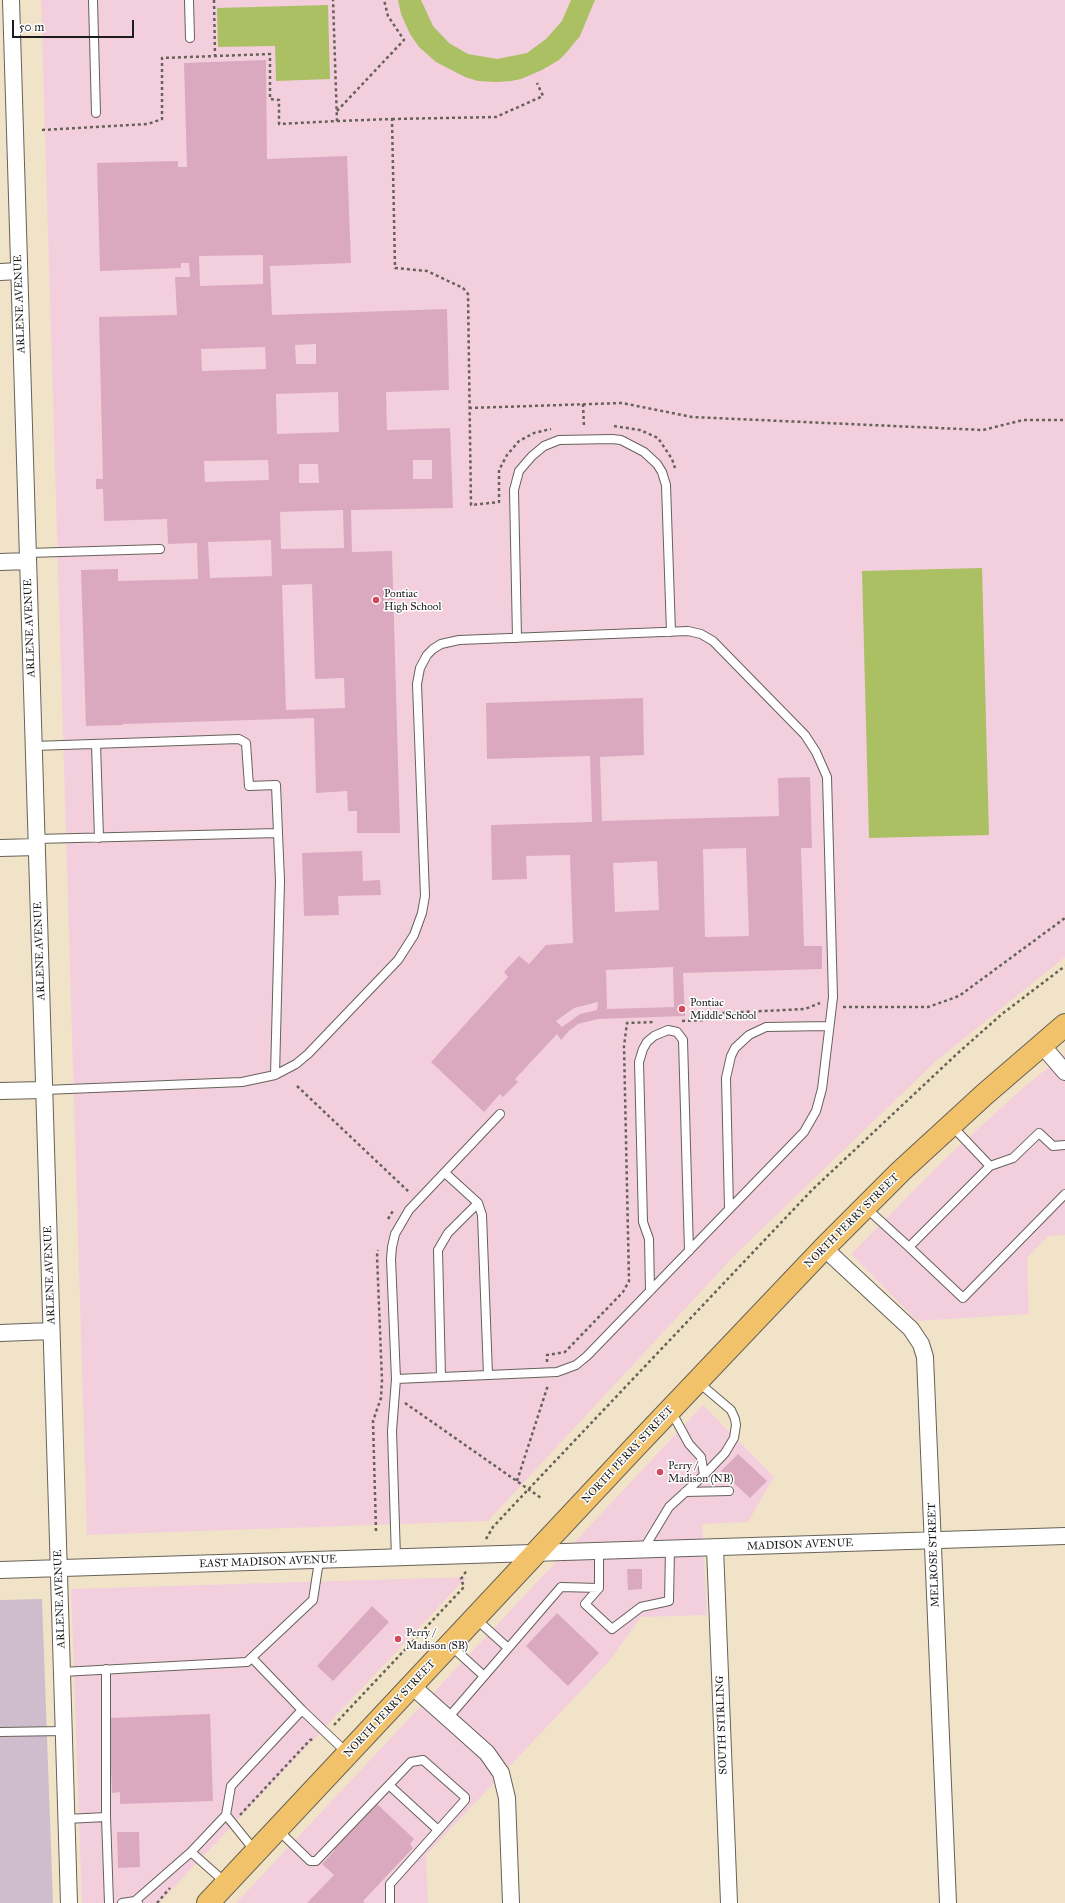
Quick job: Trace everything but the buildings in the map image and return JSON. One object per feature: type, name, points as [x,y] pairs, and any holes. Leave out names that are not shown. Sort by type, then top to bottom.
[{"type":"main road","name":"NORTH PERRY STREET","points":[[208,1903],[670,1410],[864,1207],[951,1125],[1041,1044],[1065,1025]]},
{"type":"street","name":"ARLENE AVENUE","points":[[11,0],[6,34],[19,271],[69,1903]]},
{"type":"street","points":[[0,272],[19,271]]},
{"type":"street","points":[[0,562],[28,557]]},
{"type":"street","points":[[0,848],[37,843]]},
{"type":"street","points":[[1041,1044],[1065,1072]]},
{"type":"street","points":[[0,1091],[44,1090]]},
{"type":"street","name":"MELROSE STREET","points":[[824,1248],[911,1329],[923,1351],[927,1372],[948,1903]]},
{"type":"street","points":[[0,1333],[51,1331]]},
{"type":"street","name":"MADISON AVENUE","points":[[536,1554],[1065,1536]]},
{"type":"street","name":"SOUTH STIRLING","points":[[715,1548],[730,1903]]},
{"type":"street","name":"EAST MADISON AVENUE","points":[[0,1570],[536,1554]]},
{"type":"street","points":[[412,1686],[487,1753],[497,1766],[504,1781],[507,1798],[512,1903]]},
{"type":"lane","points":[[92,0],[96,113]]},
{"type":"lane","points":[[188,0],[190,38]]},
{"type":"lane","points":[[517,638],[514,490],[516,480],[525,463],[544,446],[559,440],[612,439],[629,443],[652,458],[662,472],[666,485],[671,632]]},
{"type":"lane","points":[[28,557],[160,549]]},
{"type":"lane","points":[[44,1090],[242,1082],[275,1075],[296,1064],[308,1054],[398,960],[410,943],[418,927],[425,896],[417,684],[423,661],[433,649],[450,641],[671,632],[695,632],[713,641],[805,735],[822,764],[828,786],[832,1005],[820,1100],[811,1122],[804,1132],[587,1356],[576,1365],[557,1372],[396,1379]]},
{"type":"lane","points":[[34,746],[239,739],[244,741],[248,748],[249,786],[276,786],[280,881],[275,1075]]},
{"type":"lane","points":[[96,744],[98,838]]},
{"type":"lane","points":[[37,843],[98,838],[278,833]]},
{"type":"lane","points":[[730,1208],[726,1078],[731,1056],[735,1048],[749,1035],[766,1027],[829,1026]]},
{"type":"lane","points":[[650,1291],[649,1239],[644,1222],[639,1062],[643,1049],[648,1042],[654,1036],[668,1030],[677,1032],[683,1040],[689,1250]]},
{"type":"lane","points":[[396,1558],[392,1431],[396,1379],[391,1259],[393,1241],[401,1222],[409,1210],[500,1114]]},
{"type":"lane","points":[[951,1125],[990,1166]]},
{"type":"lane","points":[[910,1247],[990,1166],[1013,1158],[1039,1133],[1053,1146],[1065,1145]]},
{"type":"lane","points":[[444,1173],[478,1203],[482,1215],[488,1375]]},
{"type":"lane","points":[[864,1207],[910,1247],[962,1298],[1065,1194]]},
{"type":"lane","points":[[441,1377],[438,1250],[443,1239],[448,1233],[478,1203]]},
{"type":"lane","points":[[643,1550],[669,1507],[704,1475],[725,1453],[734,1438],[736,1419],[731,1410],[698,1381]]},
{"type":"lane","points":[[670,1410],[689,1444],[700,1457],[704,1475]]},
{"type":"lane","points":[[685,1492],[729,1491]]},
{"type":"lane","points":[[599,1552],[599,1588],[585,1604],[612,1629],[641,1607],[669,1602],[670,1549]]},
{"type":"lane","points":[[62,1672],[247,1662],[313,1600],[319,1561]]},
{"type":"lane","points":[[448,1718],[561,1587],[599,1588]]},
{"type":"lane","points":[[475,1618],[508,1648]]},
{"type":"lane","points":[[450,1645],[484,1676]]},
{"type":"lane","points":[[252,1658],[302,1710],[348,1754]]},
{"type":"lane","points":[[106,1669],[106,1817],[109,1903]]},
{"type":"lane","points":[[122,1903],[136,1902],[191,1852],[226,1815],[231,1786],[302,1710]]},
{"type":"lane","points":[[0,1732],[64,1731]]},
{"type":"lane","points":[[277,1829],[310,1861],[316,1861],[411,1762],[423,1760],[465,1797],[465,1800],[390,1884],[390,1903]]},
{"type":"lane","points":[[389,1785],[438,1830]]},
{"type":"lane","points":[[226,1815],[256,1852]]},
{"type":"lane","points":[[66,1819],[106,1817]]},
{"type":"lane","points":[[191,1852],[226,1884]]},
{"type":"path","points":[[214,0],[216,56]]},
{"type":"path","points":[[333,0],[337,121]]},
{"type":"path","points":[[336,112],[404,40],[388,16],[384,0]]},
{"type":"path","points":[[42,130],[148,124],[162,119],[162,58],[270,54],[270,99],[278,100],[279,124],[496,117],[542,96],[536,83]]},
{"type":"path","points":[[392,120],[395,268],[427,271],[463,288],[468,294],[472,505],[499,502],[499,470],[507,454],[519,441],[534,433],[556,429]]},
{"type":"path","points":[[469,408],[622,403],[692,417],[983,430],[1023,420],[1065,420]]},
{"type":"path","points":[[583,404],[585,439]]},
{"type":"path","points":[[606,426],[621,426],[640,430],[658,438],[672,459],[675,470]]},
{"type":"path","points":[[577,427],[592,427]]},
{"type":"path","points":[[832,1005],[842,1007],[928,1007],[959,996],[1065,918]]},
{"type":"path","points":[[493,1527],[812,1190],[959,1052],[1065,966]]},
{"type":"path","points":[[298,1086],[410,1191],[405,1197]]},
{"type":"path","points":[[388,1220],[396,1207]]},
{"type":"path","points":[[376,1531],[373,1421],[381,1398],[382,1380],[377,1256],[378,1249]]},
{"type":"path","points":[[395,1396],[541,1498]]},
{"type":"path","points":[[232,1823],[310,1740],[321,1738],[326,1733],[464,1587],[462,1579]]},
{"type":"path","points":[[157,1903],[175,1883]]},
{"type":"shaded area","points":[[41,0],[1065,0],[1065,957],[936,1061],[735,1255],[488,1521],[87,1535]]},
{"type":"shaded area","points":[[1065,1055],[1065,1235],[1048,1236],[1027,1258],[1029,1314],[917,1321],[851,1254],[950,1154],[1031,1081]]},
{"type":"shaded area","points":[[703,1405],[774,1477],[748,1522],[702,1524],[707,1615],[641,1617],[610,1660],[426,1855],[428,1903],[236,1903]]},
{"type":"shaded area","points":[[467,1577],[159,1903],[82,1903],[71,1589]]},
{"type":"shaded area","points":[[42,1599],[53,1903],[0,1903],[0,1600]]},
{"type":"green space","points":[[398,0],[421,0],[433,26],[449,43],[468,54],[497,59],[527,53],[546,39],[562,21],[571,0],[595,0],[580,36],[559,60],[542,70],[521,79],[497,82],[478,81],[465,77],[436,62],[419,47],[410,34],[401,14]]},
{"type":"green space","points":[[328,5],[330,79],[276,81],[275,46],[218,47],[217,8]]},
{"type":"green space","points":[[982,568],[989,835],[869,838],[862,571]]},
{"type":"place","name":"Pontiac High School","points":[[376,600]]},
{"type":"place","name":"Pontiac Middle School","points":[[682,1009]]},
{"type":"place","name":"Perry / Madison (NB)","points":[[660,1472]]},
{"type":"place","name":"Perry / Madison (SB)","points":[[398,1639]]}]
